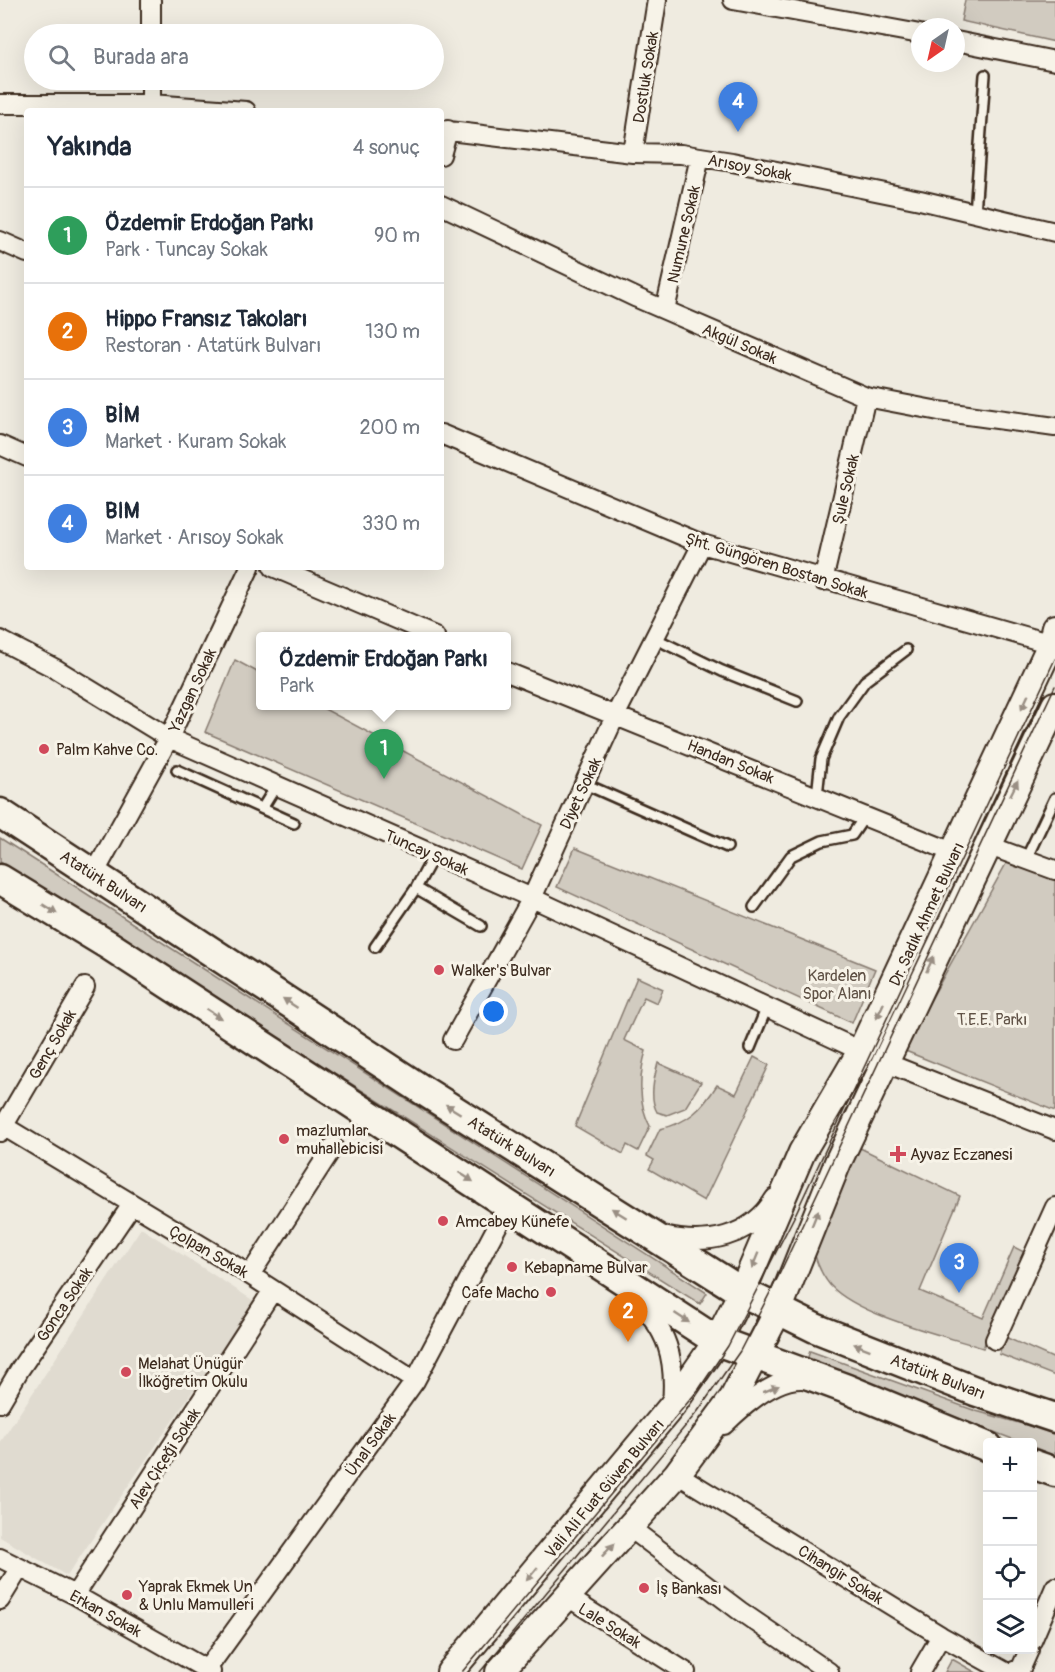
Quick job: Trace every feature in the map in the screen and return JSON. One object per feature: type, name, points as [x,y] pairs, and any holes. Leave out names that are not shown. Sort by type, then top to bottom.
[{"type":"main road","name":"Dr. Sadık Ahmet Bulvarı","points":[[742,1292],[802,1152],[861,1051],[1054,639]]},
{"type":"main road","name":"Dr. Sadık Ahmet Bulvarı","points":[[778,1311],[838,1162],[987,844],[1055,705]]},
{"type":"main road","name":"Atatürk Bulvarı","points":[[0,813],[424,1091],[742,1292],[815,1328],[964,1387],[1055,1418]]},
{"type":"main road","points":[[0,879],[509,1204],[717,1341],[847,1389],[983,1445]]},
{"type":"main road","name":"Vali Ali Fuat Güven Bulvarı","points":[[450,1672],[672,1406],[717,1341],[742,1292]]},
{"type":"main road","points":[[499,1672],[677,1474],[733,1398],[778,1311]]},
{"type":"main road","points":[[1037,1466],[1055,1472]]},
{"type":"street","points":[[151,0],[151,24]]},
{"type":"street","name":"Dostluk Sokak","points":[[633,153],[657,0]]},
{"type":"street","points":[[734,0],[911,32]]},
{"type":"street","points":[[965,43],[1055,61]]},
{"type":"street","points":[[151,90],[152,104]]},
{"type":"street","points":[[0,104],[152,104],[206,108]]},
{"type":"street","name":"Arısoy Sokak","points":[[444,130],[633,153],[700,157],[975,213],[1055,232]]},
{"type":"street","name":"Numune Sokak","points":[[665,310],[700,157]]},
{"type":"street","name":"Akgül Sokak","points":[[444,206],[665,310],[866,397],[939,411],[1055,427]]},
{"type":"street","points":[[0,241],[24,252]]},
{"type":"street","name":"Şule Sokak","points":[[823,580],[866,397]]},
{"type":"street","name":"Şht. Güngören Bostan Sokak","points":[[444,435],[702,544],[823,580],[1054,639]]},
{"type":"street","points":[[0,445],[24,456]]},
{"type":"street","name":"Diyet Sokak","points":[[453,1040],[532,898],[616,714],[702,544]]},
{"type":"street","name":"Yazgan Sokak","points":[[93,874],[169,738],[249,570]]},
{"type":"street","points":[[280,570],[426,632]]},
{"type":"street","name":"Tuncay Sokak","points":[[0,639],[56,669],[169,738],[532,898],[861,1051]]},
{"type":"street","name":"Handan Sokak","points":[[511,674],[616,714],[955,853]]},
{"type":"street","points":[[987,844],[1055,870]]},
{"type":"street","name":"Genç Sokak","points":[[1,1127],[85,987]]},
{"type":"street","points":[[884,1062],[1055,1130]]},
{"type":"street","name":"Çolpan Sokak","points":[[1,1127],[250,1275],[415,1381]]},
{"type":"street","points":[[250,1275],[333,1147]]},
{"type":"street","points":[[651,1233],[699,1241],[735,1233],[753,1224],[770,1207],[802,1152]]},
{"type":"street","name":"Ünal Sokak","points":[[209,1671],[415,1381],[509,1204]]},
{"type":"street","name":"Gonca Sokak","points":[[0,1403],[20,1369],[131,1206]]},
{"type":"street","points":[[996,1340],[1055,1207]]},
{"type":"street","points":[[599,1262],[642,1304],[665,1334],[672,1358],[672,1406]]},
{"type":"street","name":"Alev Çiçeği Sokak","points":[[75,1595],[273,1290]]},
{"type":"street","points":[[694,1452],[754,1396],[799,1378],[847,1389]]},
{"type":"street","name":"Cihangir Sokak","points":[[677,1474],[941,1636],[1017,1671]]},
{"type":"street","points":[[629,1527],[740,1611],[829,1672]]},
{"type":"street","name":"Erkan Sokak","points":[[0,1558],[75,1595],[209,1671]]},
{"type":"street","points":[[0,1600],[19,1569]]},
{"type":"street","points":[[1037,1629],[1055,1587]]},
{"type":"street","name":"Lale Sokak","points":[[566,1596],[686,1672]]},
{"type":"street","points":[[920,1672],[941,1636]]},
{"type":"street","points":[[1017,1671],[1027,1654]]},
{"type":"lane","points":[[975,213],[985,75]]},
{"type":"lane","points":[[654,638],[722,671],[796,701]]},
{"type":"lane","points":[[817,796],[821,759],[839,717],[865,681],[906,650]]},
{"type":"lane","points":[[177,771],[263,807],[294,823]]},
{"type":"lane","points":[[585,784],[727,847]]},
{"type":"lane","points":[[263,807],[276,786]]},
{"type":"lane","points":[[1026,859],[1055,798]]},
{"type":"lane","points":[[754,907],[791,856],[822,841],[852,835],[865,816]]},
{"type":"lane","points":[[375,948],[416,888],[434,855]]},
{"type":"lane","points":[[416,888],[481,926]]},
{"type":"lane","points":[[750,1048],[767,1007]]},
{"type":"shaded area","name":"Melahat Ünügür İlköğretim Okulu","points":[[141,1228],[254,1301],[67,1576],[0,1537],[0,1443]]},
{"type":"green space","points":[[965,0],[1055,0],[1055,42],[965,22],[965,18],[962,18]]},
{"type":"green space","points":[[235,660],[256,671],[256,710],[326,710],[542,825],[522,869],[205,732]]},
{"type":"green space","points":[[0,838],[707,1293],[700,1304],[0,862]]},
{"type":"green space","name":"Kardelen Spor Alanı","points":[[575,848],[875,969],[852,1023],[557,887]]},
{"type":"green space","name":"T.E.E. Parkı","points":[[1007,862],[1055,880],[1055,1111],[903,1050]]},
{"type":"green space","points":[[637,977],[663,989],[657,1003],[644,997],[624,1040],[646,1051],[641,1089],[643,1108],[650,1126],[638,1151],[627,1145],[623,1154],[575,1126]]},
{"type":"green space","points":[[754,1057],[769,1065],[704,1201],[649,1169],[654,1160],[647,1156],[660,1129],[679,1123],[693,1114],[717,1085],[736,1094]]},
{"type":"green space","points":[[658,1063],[701,1082],[685,1108],[667,1115],[657,1112],[653,1101]]},
{"type":"green space","points":[[856,1146],[960,1196],[920,1291],[983,1318],[1014,1247],[1024,1252],[983,1348],[924,1331],[880,1315],[843,1296],[824,1277],[813,1248]]},
{"type":"green space","points":[[1005,1337],[1055,1359],[1055,1376],[999,1354]]},
{"type":"green space","points":[[810,1351],[976,1411],[1055,1433],[1055,1456],[1037,1449],[1037,1438],[1010,1438],[807,1360]]},
{"type":"green space","points":[[952,1659],[975,1672],[945,1672]]},
{"type":"tram line","points":[[462,1672],[699,1389],[728,1346],[795,1215],[1055,659]]},
{"type":"tram line","points":[[480,1672],[698,1411],[740,1351],[778,1277],[1055,686]]},
{"type":"place","name":"BIM","points":[[738,132]]},
{"type":"place","name":"Palm Kahve Co.","points":[[44,749]]},
{"type":"place","name":"Özdemir Erdoğan Parkı","points":[[384,779]]},
{"type":"place","name":"Walker's Bulvar","points":[[439,970]]},
{"type":"place","name":"mazlumlar muhallebicisi","points":[[284,1139]]},
{"type":"place","name":"Ayvaz Eczanesi","points":[[898,1154]]},
{"type":"place","name":"Amcabey Künefe","points":[[443,1221]]},
{"type":"place","name":"Kebapname Bulvar","points":[[512,1267]]},
{"type":"place","name":"Cafe Macho","points":[[551,1292]]},
{"type":"place","name":"BİM","points":[[959,1293]]},
{"type":"place","name":"Hippo Fransız Takoları","points":[[628,1342]]},
{"type":"place","name":"Melahat Ünügür İlköğretim Okulu","points":[[126,1372]]},
{"type":"place","name":"İş Bankası","points":[[644,1588]]},
{"type":"place","name":"Yaprak Ekmek Un & Unlu Mamulleri","points":[[127,1595]]}]
